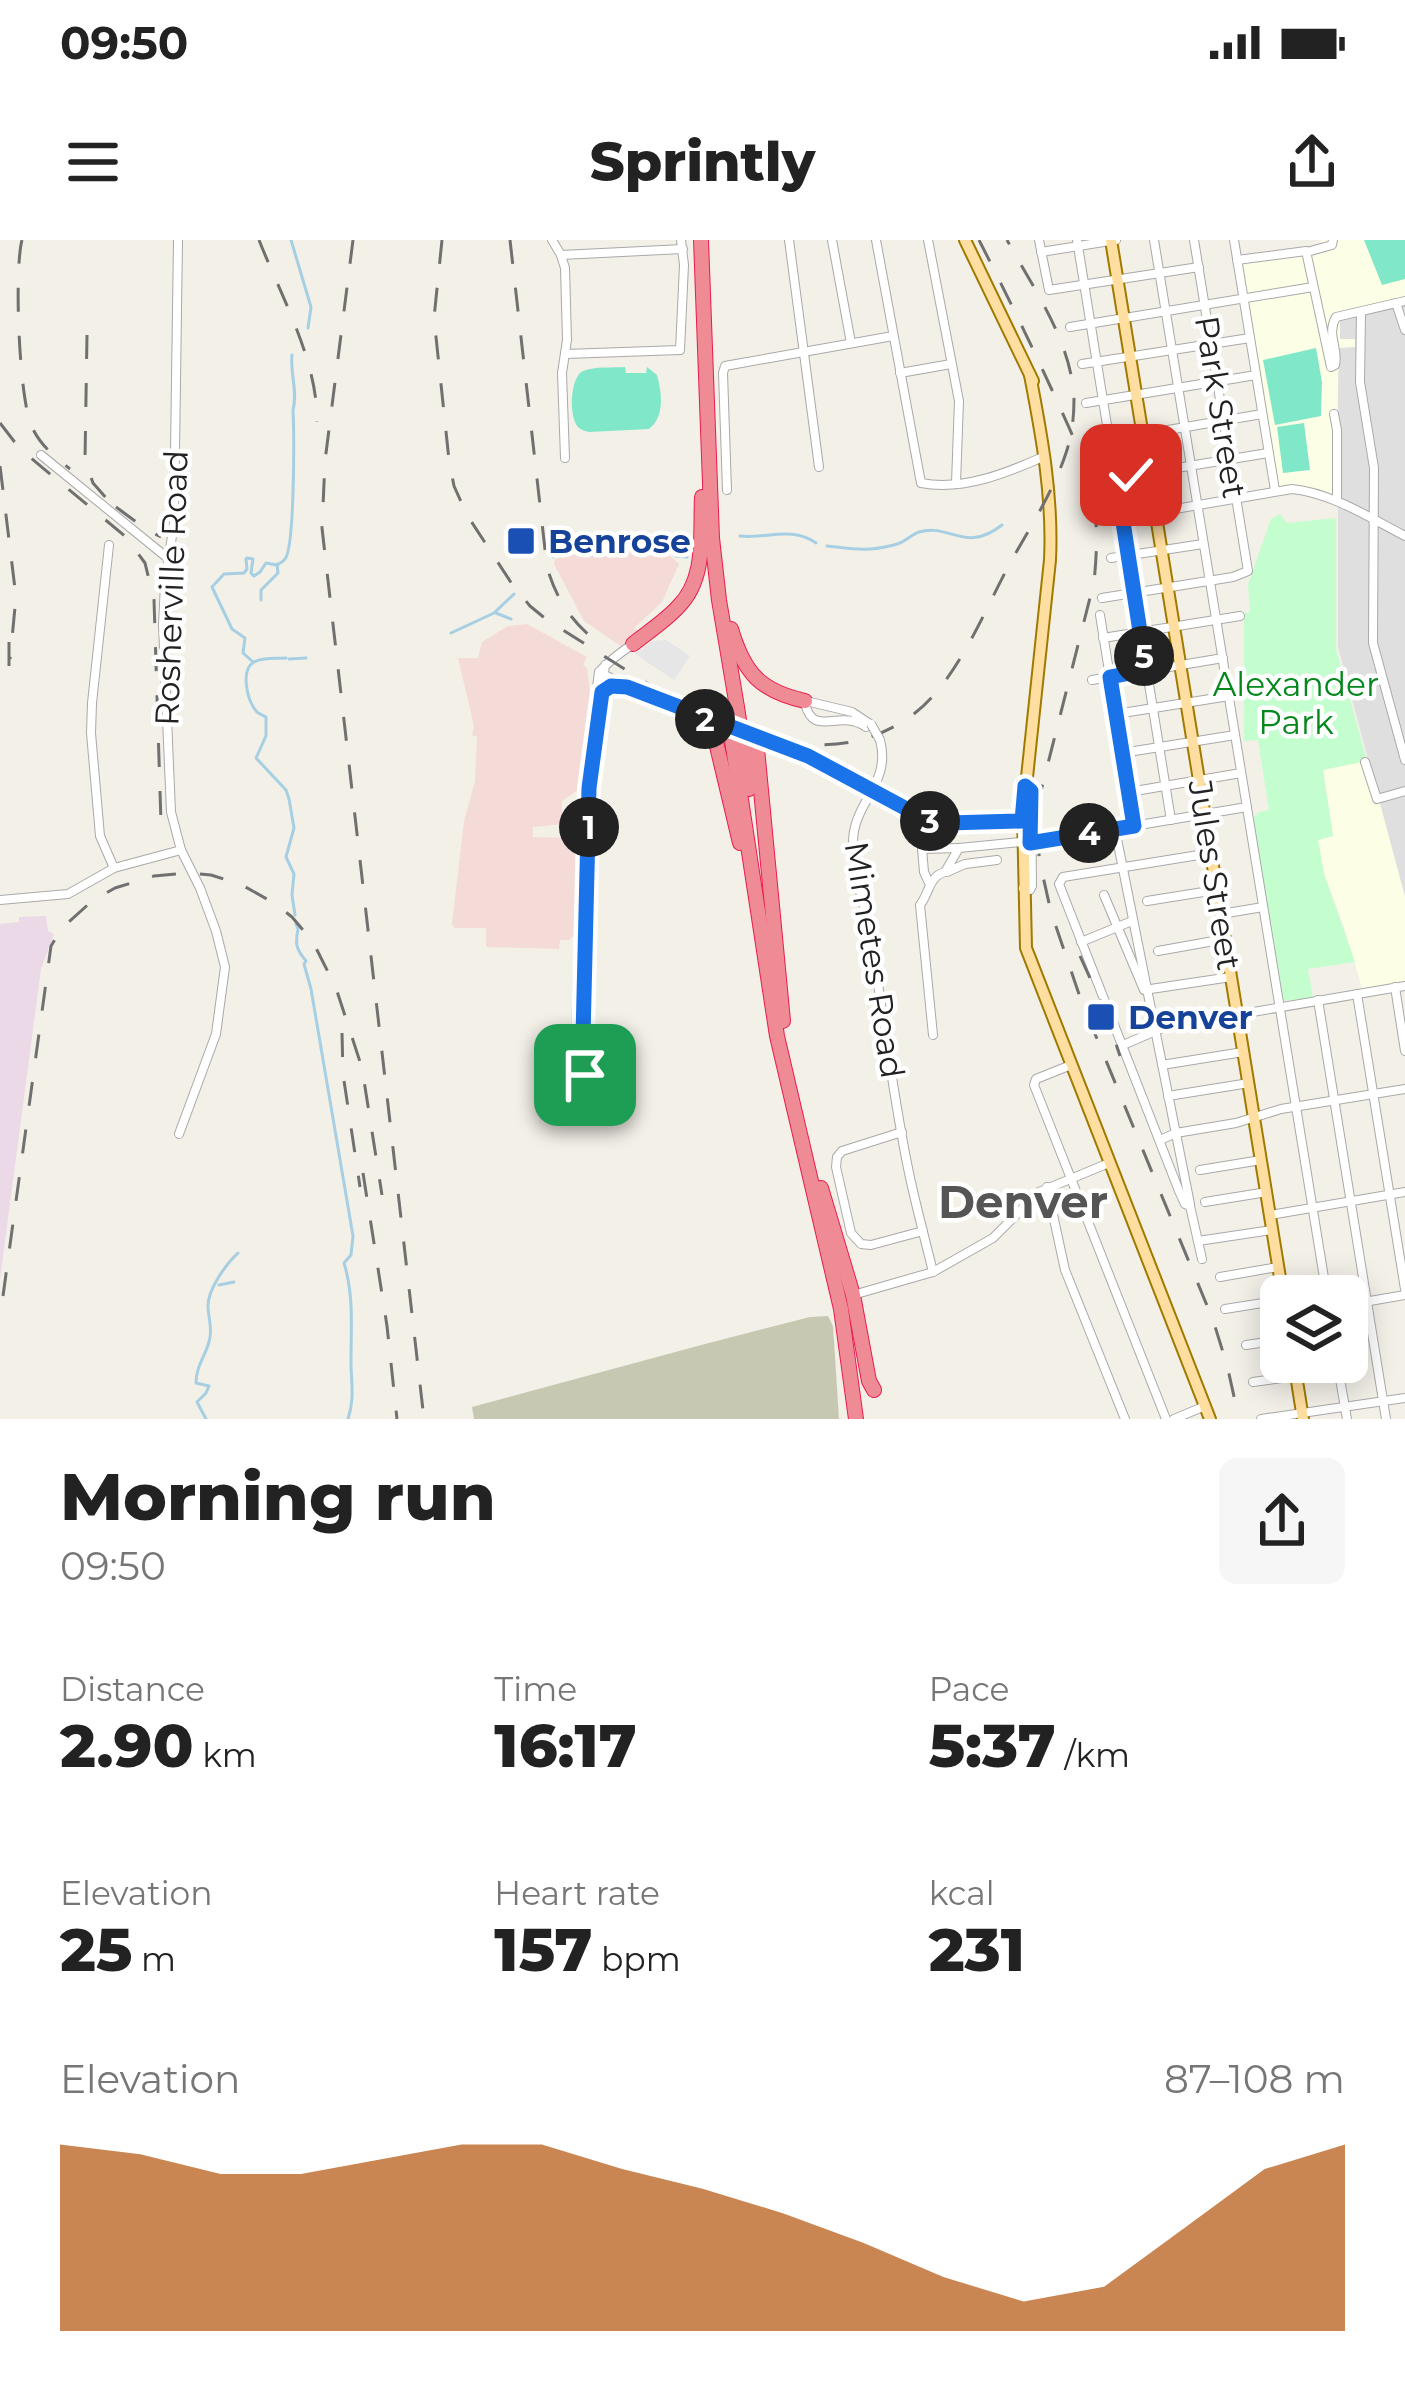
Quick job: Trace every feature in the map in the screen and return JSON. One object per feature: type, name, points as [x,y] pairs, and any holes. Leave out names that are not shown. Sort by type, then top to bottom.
[{"type":"highway","points":[[633,644],[675,611],[694,585],[700,561],[706,364],[694,242]]},
{"type":"highway","points":[[694,242],[705,484],[732,707],[756,745],[783,1021],[850,1310],[860,1419]]},
{"type":"highway","points":[[705,484],[717,565],[742,660],[772,690],[805,701]]},
{"type":"highway","points":[[711,721],[761,930],[784,1068],[841,1309],[860,1419]]},
{"type":"highway","points":[[756,745],[761,930]]},
{"type":"highway","points":[[820,1187],[853,1295],[868,1381],[874,1390]]},
{"type":"main road","points":[[965,240],[1030,375],[1050,475],[1050,560],[1022,821],[1028,887],[1025,941],[1208,1413]]},
{"type":"main road","name":"Jules Street","points":[[1113,240],[1279,1275]]},
{"type":"main road","points":[[1298,1383],[1303,1416]]},
{"type":"street","name":"Rosherville Road","points":[[178,240],[174,522],[164,598],[170,812],[225,967],[216,1034],[179,1134]]},
{"type":"street","points":[[552,240],[565,268],[565,458]]},
{"type":"street","points":[[789,240],[819,467]]},
{"type":"street","points":[[832,240],[851,343]]},
{"type":"street","points":[[876,240],[921,483],[978,480],[1046,456]]},
{"type":"street","points":[[928,240],[959,408],[956,484]]},
{"type":"street","points":[[1039,240],[1047,288],[1056,290],[1198,266]]},
{"type":"street","points":[[1041,252],[1113,240]]},
{"type":"street","points":[[1154,240],[1324,1275]]},
{"type":"street","name":"Park Street","points":[[1194,240],[1247,574],[1210,581]]},
{"type":"street","points":[[1234,240],[1275,490]]},
{"type":"street","points":[[1273,240],[1275,254]]},
{"type":"street","points":[[1238,260],[1306,252],[1333,245],[1333,240]]},
{"type":"street","points":[[561,255],[694,242],[680,350],[565,354]]},
{"type":"street","points":[[1077,243],[1116,477],[1117,519],[1129,555],[1171,820]]},
{"type":"street","points":[[1306,252],[1330,367],[1337,357],[1331,326],[1339,316],[1400,303],[1405,330]]},
{"type":"street","points":[[1070,327],[1313,287]]},
{"type":"street","points":[[1355,386],[1359,312]]},
{"type":"street","points":[[1359,312],[1360,382],[1374,463],[1373,643],[1405,760]]},
{"type":"street","points":[[728,490],[725,366],[893,336]]},
{"type":"street","points":[[1082,364],[1250,338]]},
{"type":"street","points":[[900,374],[951,364]]},
{"type":"street","points":[[1086,403],[1256,375]]},
{"type":"street","points":[[1092,443],[1262,414]]},
{"type":"street","points":[[1334,414],[1336,502]]},
{"type":"street","points":[[1098,481],[1268,453]]},
{"type":"street","points":[[41,455],[170,560]]},
{"type":"street","points":[[1117,519],[1275,490],[1306,491],[1405,536]]},
{"type":"street","points":[[1111,558],[1203,544]]},
{"type":"street","points":[[109,545],[91,719],[100,836],[114,868]]},
{"type":"street","points":[[1102,598],[1210,581]]},
{"type":"street","points":[[1100,615],[1134,826]]},
{"type":"street","points":[[1103,638],[1240,616]]},
{"type":"street","points":[[602,670],[589,788],[586,1067],[582,1077],[576,1032],[584,789],[602,670],[633,644]]},
{"type":"street","points":[[1092,680],[1223,658]]},
{"type":"street","points":[[602,670],[627,687],[923,819],[1022,821]]},
{"type":"street","points":[[600,697],[608,686],[627,687]]},
{"type":"street","points":[[1116,714],[1229,696]]},
{"type":"street","points":[[805,701],[852,712],[868,725],[848,718],[816,721],[805,701]]},
{"type":"street","name":"Mimetes Road","points":[[868,725],[878,741],[879,764],[854,830],[853,853],[872,936],[902,1132],[933,1272]]},
{"type":"street","points":[[1122,754],[1235,735]]},
{"type":"street","points":[[1365,762],[1377,799],[1405,791]]},
{"type":"street","points":[[1129,792],[1241,773]]},
{"type":"street","points":[[1026,842],[1028,788]]},
{"type":"street","points":[[930,885],[922,849],[1026,842],[1247,807]]},
{"type":"street","points":[[1115,829],[1140,975]]},
{"type":"street","points":[[945,872],[959,848]]},
{"type":"street","points":[[0,900],[68,894],[114,868],[181,850]]},
{"type":"street","points":[[1190,1206],[1181,1195],[1060,882],[1064,877],[1211,853]]},
{"type":"street","points":[[933,1035],[920,909],[939,873],[998,860]]},
{"type":"street","points":[[1147,902],[1217,890]]},
{"type":"street","points":[[1104,895],[1147,991],[1202,1259]]},
{"type":"street","points":[[1221,914],[1264,907]]},
{"type":"street","points":[[1081,942],[1132,921]]},
{"type":"street","points":[[1158,950],[1226,939]]},
{"type":"street","points":[[1147,991],[1232,976]]},
{"type":"street","points":[[1123,1045],[1155,1030],[1400,987],[1405,1051]]},
{"type":"street","points":[[1357,994],[1405,1292],[1368,1302],[1386,1419]]},
{"type":"street","points":[[1318,1000],[1363,1275]]},
{"type":"street","points":[[1162,1065],[1244,1052]]},
{"type":"street","points":[[1071,1065],[1035,1080],[1035,1087],[1170,1419],[1208,1413]]},
{"type":"street","points":[[1168,1096],[1249,1083]]},
{"type":"street","points":[[1160,1140],[1296,1106],[1405,1089]]},
{"type":"street","points":[[902,1132],[842,1150],[836,1162],[839,1178],[851,1233],[861,1244],[923,1231]]},
{"type":"street","points":[[1200,1170],[1262,1160]]},
{"type":"street","points":[[860,1293],[933,1272],[993,1238],[1048,1187],[1109,1163]]},
{"type":"street","points":[[1048,1187],[1065,1270],[1125,1419]]},
{"type":"street","points":[[1205,1202],[1267,1192]]},
{"type":"street","points":[[1270,1215],[1405,1192]]},
{"type":"street","points":[[1198,1241],[1272,1229]]},
{"type":"street","points":[[1220,1277],[1278,1267]]},
{"type":"street","points":[[1225,1309],[1260,1302]]},
{"type":"street","points":[[1246,1345],[1260,1343]]},
{"type":"street","points":[[1253,1382],[1260,1381]]},
{"type":"street","points":[[1341,1383],[1347,1419]]},
{"type":"street","points":[[1261,1419],[1405,1398]]},
{"type":"shaded area","points":[[1321,240],[1405,240],[1405,298],[1340,313],[1340,339],[1355,339],[1355,347],[1339,348],[1335,498],[1308,487],[1278,487],[1241,259],[1321,245]]},
{"type":"shaded area","points":[[1338,240],[1405,240],[1405,897],[1338,647]]},
{"type":"shaded area","points":[[641,545],[662,549],[679,564],[662,602],[634,628],[639,634],[622,647],[584,621],[554,564],[555,559],[579,551]]},
{"type":"shaded area","points":[[527,624],[587,657],[583,665],[590,692],[578,790],[562,801],[565,824],[533,827],[533,837],[570,838],[577,847],[575,934],[560,940],[559,949],[486,947],[486,928],[454,928],[452,924],[464,821],[475,781],[477,737],[472,735],[458,658],[478,658],[482,642],[508,626]]},
{"type":"shaded area","points":[[666,640],[690,656],[674,680],[635,654],[652,641]]},
{"type":"shaded area","points":[[1362,762],[1374,805],[1380,804],[1405,897],[1405,982],[1362,988],[1324,874],[1318,839],[1333,836],[1323,769]]},
{"type":"shaded area","points":[[46,916],[48,931],[54,934],[41,969],[0,1279],[0,924],[19,922],[19,917]]},
{"type":"shaded area","points":[[828,1316],[833,1326],[839,1419],[474,1419],[472,1407]]},
{"type":"green space","points":[[1364,240],[1405,240],[1405,279],[1382,285]]},
{"type":"green space","points":[[1316,348],[1321,416],[1275,425],[1263,360]]},
{"type":"green space","points":[[625,367],[626,373],[646,373],[647,367],[657,375],[661,404],[654,424],[649,429],[589,432],[579,428],[572,407],[579,375],[593,368]]},
{"type":"green space","points":[[1304,423],[1310,470],[1283,473],[1277,427]]},
{"type":"green space","name":"Alexander Park","points":[[1280,514],[1287,523],[1336,518],[1336,649],[1367,761],[1323,770],[1333,836],[1318,840],[1324,874],[1355,962],[1308,969],[1313,998],[1281,1001],[1253,818],[1269,810],[1258,740],[1244,741],[1248,584],[1271,519]]},
{"type":"waterway","points":[[291,240],[311,307],[308,328]]},
{"type":"waterway","points":[[247,558],[253,559],[254,576],[266,563],[282,562],[288,550],[295,396],[292,355]]},
{"type":"waterway","points":[[827,546],[876,549],[930,530],[978,537],[1002,525]]},
{"type":"waterway","points":[[740,536],[788,534],[816,543]]},
{"type":"waterway","points":[[553,557],[578,547],[624,541],[665,544],[676,556],[687,557]]},
{"type":"waterway","points":[[246,559],[244,573],[224,574],[212,587],[232,629],[245,638],[243,653],[252,661]]},
{"type":"waterway","points":[[261,600],[261,590],[278,573],[277,564]]},
{"type":"waterway","points":[[451,633],[494,613],[514,594]]},
{"type":"waterway","points":[[496,613],[511,619]]},
{"type":"waterway","points":[[286,658],[254,662],[246,678],[253,707],[266,717],[266,736],[256,758],[289,799],[294,828],[286,857],[294,874],[295,915]]},
{"type":"waterway","points":[[289,659],[306,658]]},
{"type":"waterway","points":[[296,924],[353,1236],[351,1255],[344,1263],[351,1312],[348,1419]]},
{"type":"waterway","points":[[206,1419],[197,1402],[209,1386],[196,1383],[210,1337],[209,1299],[218,1277],[238,1253]]},
{"type":"waterway","points":[[219,1285],[234,1282]]},
{"type":"railway","points":[[22,240],[19,335],[28,413],[39,439],[70,469]]},
{"type":"railway","points":[[259,240],[305,352],[317,422]]},
{"type":"railway","points":[[353,240],[325,461],[322,528],[424,1419]]},
{"type":"railway","points":[[442,240],[434,318],[454,486],[512,584],[547,620],[661,692],[777,738],[813,744],[849,742],[883,732],[915,713],[944,683],[1047,497],[1066,453],[1072,426],[1072,378],[1050,316],[1007,240]]},
{"type":"railway","points":[[510,240],[547,567],[563,605],[590,636]]},
{"type":"railway","points":[[979,240],[1073,436],[1096,518],[1094,582],[1041,791],[1040,863],[1081,1000],[1213,1320],[1239,1419]]},
{"type":"railway","points":[[87,335],[85,460],[93,483],[107,499]]},
{"type":"railway","points":[[0,423],[20,449],[126,537],[145,563],[154,600],[161,823]]},
{"type":"railway","points":[[0,466],[16,597],[10,659]]},
{"type":"railway","points":[[116,507],[161,537]]},
{"type":"railway","points":[[9,642],[9,689]]},
{"type":"railway","points":[[3,1296],[51,946],[62,928],[92,901],[154,876],[211,875],[242,885],[292,917],[313,942],[336,988],[362,1068],[382,1195]]},
{"type":"railway","points":[[1080,956],[1120,1056]]},
{"type":"railway","points":[[342,1033],[343,1074],[360,1187]]},
{"type":"railway","points":[[363,1173],[397,1419]]},
{"type":"place","name":"Benrose","points":[[521,541]]},
{"type":"place","name":"Denver","points":[[1101,1017]]},
{"type":"district","name":"Denver","points":[[1023,1202]]},
{"type":"route","points":[[585,1075],[589,788],[605,688],[627,687],[795,750],[929,821],[1022,821],[1025,786],[1031,791],[1030,843],[1134,826],[1110,677],[1146,670],[1116,477],[1131,475]]}]
